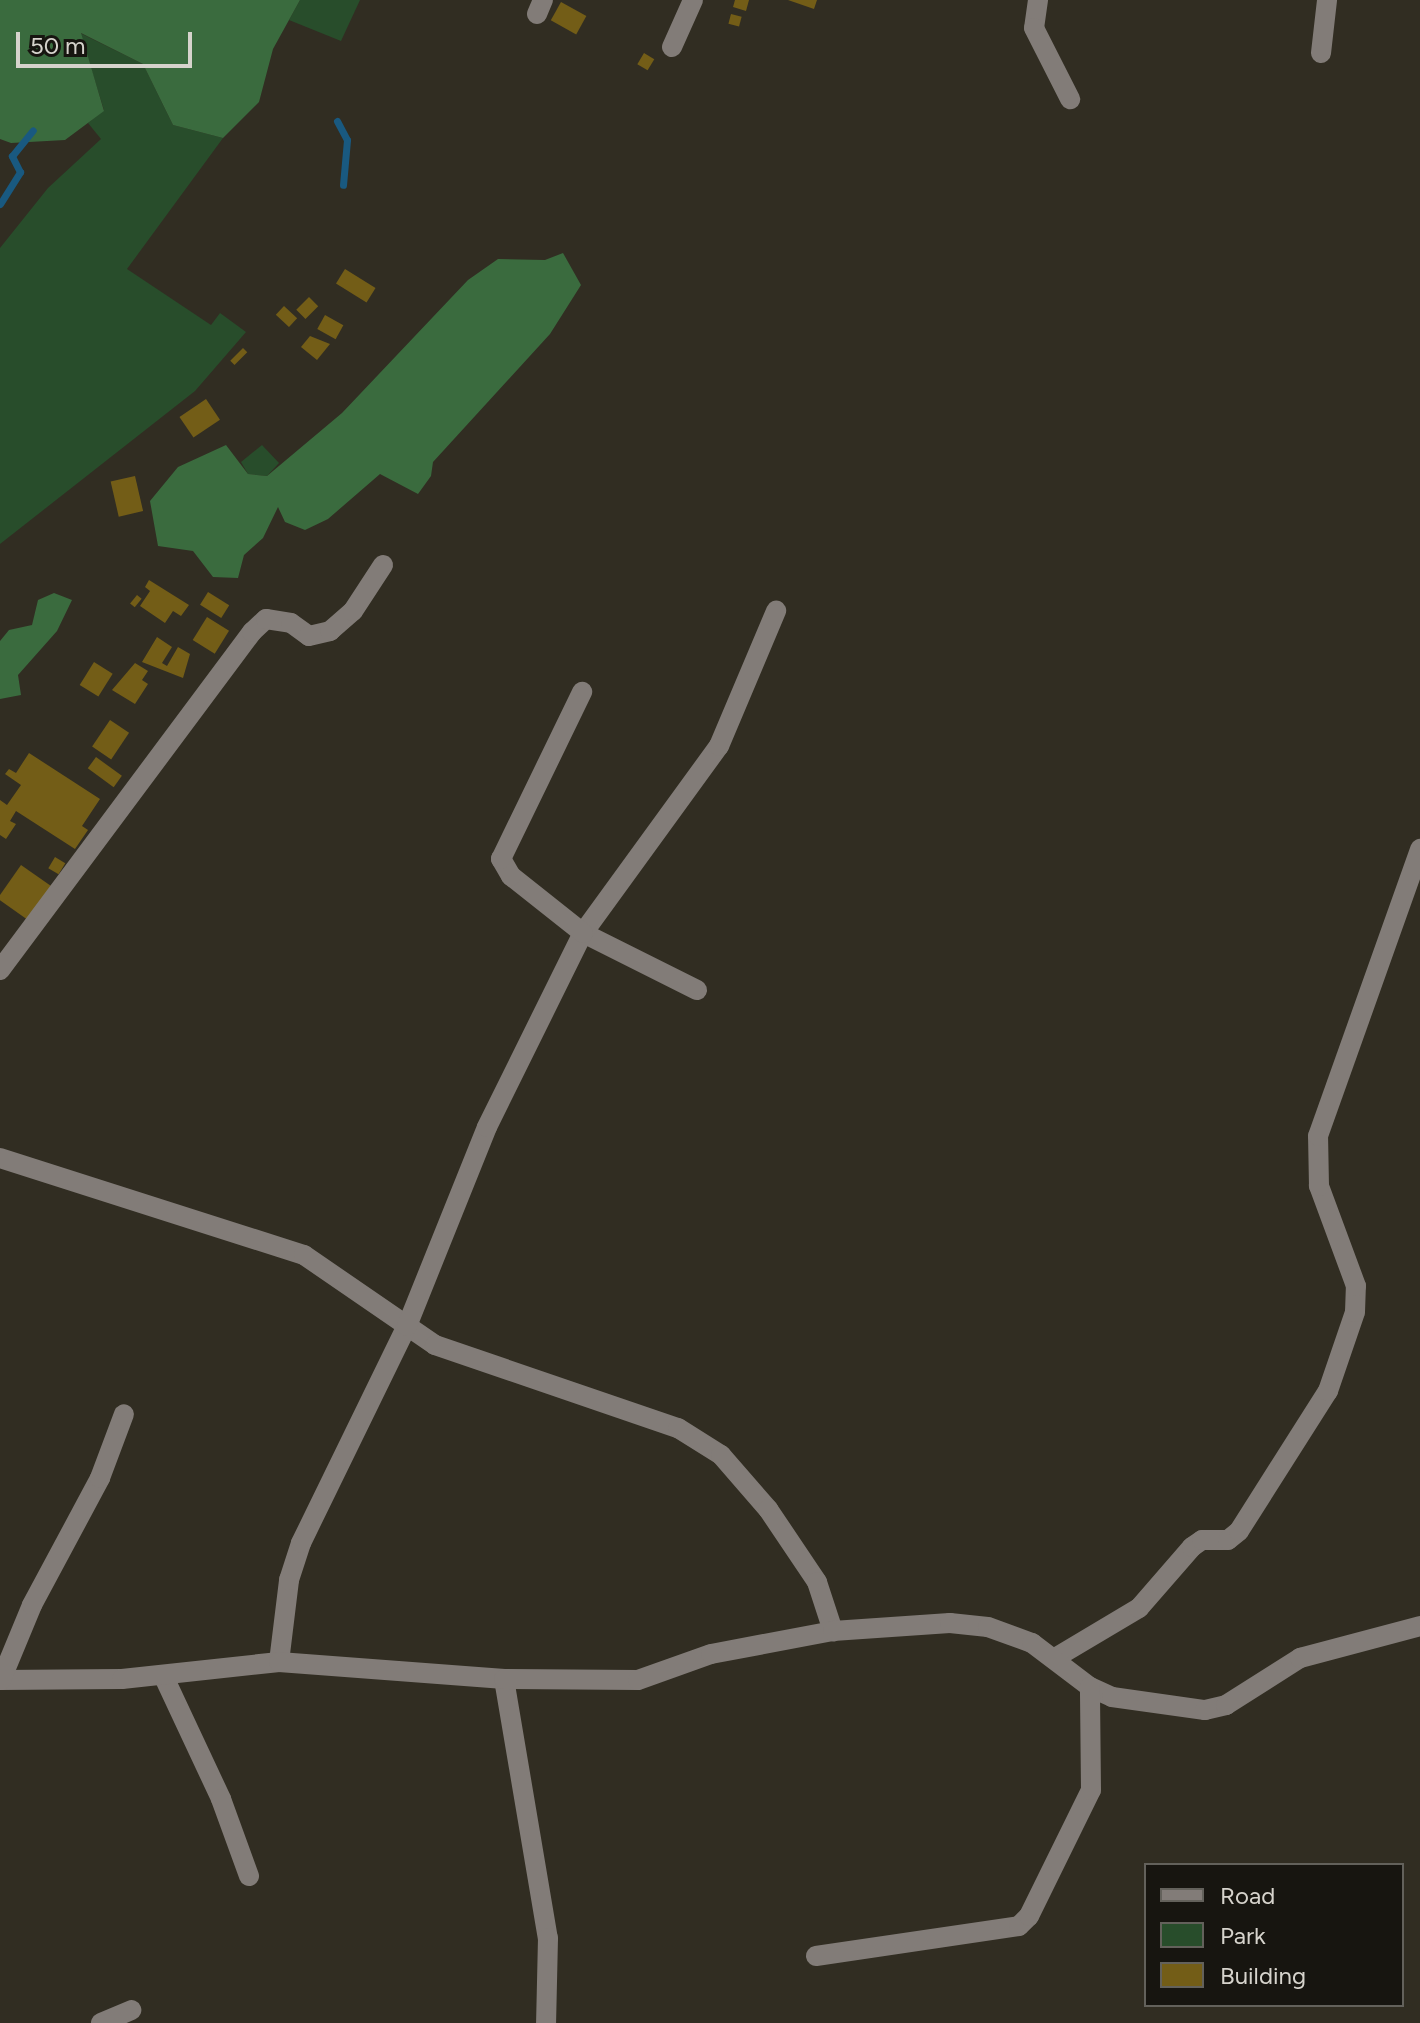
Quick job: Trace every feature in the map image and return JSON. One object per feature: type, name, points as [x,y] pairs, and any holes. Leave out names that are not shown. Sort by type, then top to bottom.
[{"type":"street","points":[[672,47],[693,0]]},
{"type":"street","points":[[1038,0],[1034,28],[1070,99]]},
{"type":"street","points":[[1321,53],[1327,0]]},
{"type":"street","points":[[0,970],[252,632],[266,619],[291,623],[309,636],[330,631],[353,611],[383,565]]},
{"type":"street","points":[[279,1662],[289,1580],[301,1543],[407,1326],[487,1127],[583,933],[719,746],[776,611]]},
{"type":"street","points":[[582,692],[501,859],[511,876],[583,933],[697,990]]},
{"type":"street","points":[[1055,1658],[1139,1608],[1202,1540],[1228,1540],[1239,1531],[1328,1391],[1355,1312],[1356,1286],[1319,1186],[1318,1136],[1420,849]]},
{"type":"street","points":[[0,1158],[304,1255],[435,1345],[636,1410],[721,1455],[792,1541],[817,1582],[833,1631]]},
{"type":"street","points":[[124,1414],[100,1478],[32,1605],[0,1680],[163,1675],[279,1662],[504,1679],[648,1679],[711,1654],[833,1631],[950,1623],[988,1627],[1055,1658],[1090,1687],[1112,1697],[1205,1710],[1226,1705],[1300,1658],[1420,1626]]},
{"type":"street","points":[[163,1675],[221,1799],[249,1876]]},
{"type":"street","points":[[504,1679],[548,1938],[546,2023]]},
{"type":"street","points":[[816,1956],[1019,1926],[1029,1916],[1091,1790],[1090,1687]]},
{"type":"street","points":[[101,2023],[131,2010]]},
{"type":"green space","points":[[0,0],[300,0],[273,49],[259,102],[223,138],[173,125],[143,64],[81,33],[104,111],[65,140],[11,143],[0,139]]},
{"type":"green space","points":[[300,0],[360,0],[341,41],[289,20]]},
{"type":"green space","points":[[80,33],[143,64],[173,125],[223,138],[127,269],[211,325],[220,313],[246,332],[195,391],[0,544],[0,248],[48,188],[101,139],[88,123],[104,110]]},
{"type":"green space","points":[[563,253],[581,285],[550,334],[433,462],[431,476],[418,494],[380,474],[328,519],[305,530],[285,522],[278,507],[263,538],[244,555],[238,578],[213,577],[193,551],[158,546],[150,501],[178,467],[226,445],[248,474],[267,476],[342,413],[468,280],[498,259],[545,260]]},
{"type":"green space","points":[[262,445],[279,463],[267,476],[248,474],[241,462]]},
{"type":"green space","points":[[54,593],[72,600],[57,631],[18,675],[21,695],[0,699],[0,641],[9,630],[32,625],[38,600]]},
{"type":"building","points":[[735,0],[749,0],[746,11],[733,7]]},
{"type":"building","points":[[788,0],[817,0],[814,9]]},
{"type":"building","points":[[561,2],[586,16],[576,34],[551,20]]},
{"type":"building","points":[[731,14],[742,17],[739,27],[728,24]]},
{"type":"building","points":[[644,53],[654,59],[648,70],[637,64]]},
{"type":"building","points":[[345,269],[376,288],[367,302],[336,283]]},
{"type":"building","points":[[309,297],[318,306],[305,319],[296,310]]},
{"type":"building","points":[[284,306],[297,318],[289,327],[276,315]]},
{"type":"building","points":[[325,315],[343,325],[336,339],[317,329]]},
{"type":"building","points":[[310,336],[330,344],[317,360],[301,347]]},
{"type":"building","points":[[243,348],[247,352],[235,365],[230,361]]},
{"type":"building","points":[[206,399],[220,420],[193,438],[179,417]]},
{"type":"building","points":[[135,476],[143,511],[119,517],[111,482]]},
{"type":"building","points":[[149,580],[189,605],[181,616],[173,611],[165,623],[140,606],[150,591],[145,587]]},
{"type":"building","points":[[208,592],[229,605],[221,618],[200,605]]},
{"type":"building","points":[[137,595],[142,599],[135,607],[130,604]]},
{"type":"building","points":[[207,617],[229,631],[215,654],[193,640]]},
{"type":"building","points":[[157,637],[172,647],[162,663],[167,666],[178,647],[190,654],[183,678],[142,662]]},
{"type":"building","points":[[94,662],[113,674],[98,697],[80,685]]},
{"type":"building","points":[[135,663],[148,671],[142,680],[148,684],[135,704],[112,690]]},
{"type":"building","points":[[110,720],[129,733],[111,759],[92,747]]},
{"type":"building","points":[[29,753],[100,799],[82,826],[88,830],[75,849],[16,811],[10,821],[16,824],[6,839],[0,835],[0,800],[7,805],[21,785],[5,774],[9,769],[16,773]]},
{"type":"building","points":[[96,757],[122,776],[114,787],[88,768]]},
{"type":"building","points":[[55,857],[65,863],[59,874],[48,868]]},
{"type":"building","points":[[21,865],[52,887],[29,920],[0,900],[0,895]]},
{"type":"waterway","points":[[337,121],[347,140],[343,185]]},
{"type":"waterway","points":[[0,204],[20,172],[12,156],[33,130]]}]
